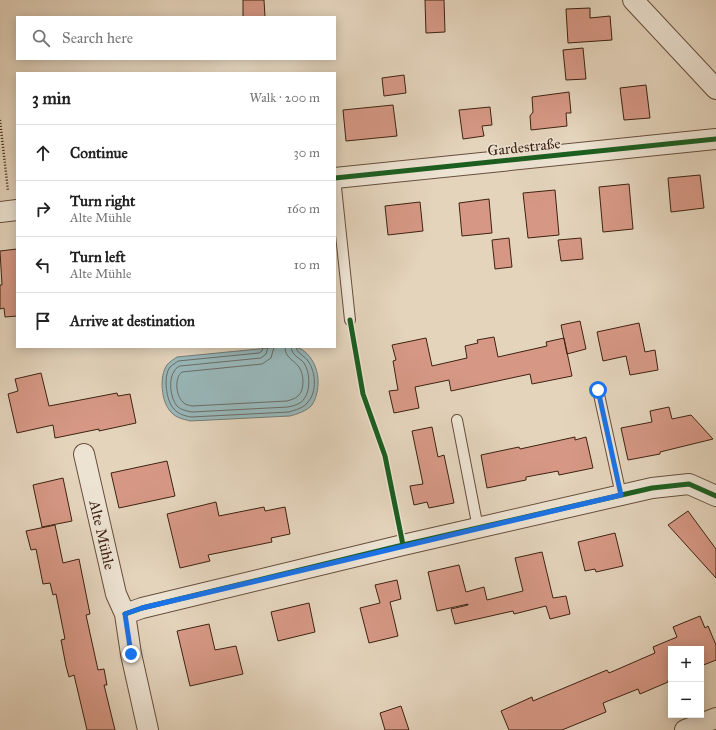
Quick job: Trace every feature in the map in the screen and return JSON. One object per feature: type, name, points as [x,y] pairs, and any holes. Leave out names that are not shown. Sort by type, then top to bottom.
[{"type":"street","points":[[633,0],[716,89]]},
{"type":"street","name":"Gardestraße","points":[[336,178],[716,140]]},
{"type":"street","name":"Alte Mühle","points":[[84,454],[116,594],[125,614],[131,654],[148,730]]},
{"type":"street","points":[[125,614],[142,608],[652,488],[689,484],[716,496]]},
{"type":"street","points":[[685,730],[716,718]]},
{"type":"lane","points":[[336,187],[350,320]]},
{"type":"lane","points":[[598,390],[621,495]]},
{"type":"lane","points":[[457,420],[478,528]]},
{"type":"path","points":[[0,120],[9,211]]},
{"type":"water","points":[[269,348],[299,348],[307,354],[315,367],[318,382],[315,398],[312,405],[305,411],[290,416],[190,421],[175,416],[168,408],[163,396],[162,382],[164,370],[170,362],[177,357]]},
{"type":"building","points":[[243,0],[264,0],[265,16],[243,16]]},
{"type":"building","points":[[425,0],[444,0],[445,32],[426,33]]},
{"type":"building","points":[[590,8],[590,18],[610,16],[612,40],[568,43],[566,9]]},
{"type":"building","points":[[583,48],[586,79],[566,80],[563,50]]},
{"type":"building","points":[[404,75],[406,93],[384,96],[382,78]]},
{"type":"building","points":[[646,85],[650,118],[624,120],[620,88]]},
{"type":"building","points":[[569,92],[571,113],[566,113],[567,126],[531,130],[530,116],[533,112],[532,97]]},
{"type":"building","points":[[393,105],[397,136],[346,141],[343,110]]},
{"type":"building","points":[[490,107],[492,125],[482,126],[484,136],[463,139],[459,110]]},
{"type":"building","points":[[700,175],[704,208],[671,212],[668,178]]},
{"type":"building","points":[[629,184],[633,229],[603,232],[599,187]]},
{"type":"building","points":[[555,190],[559,235],[528,238],[523,193]]},
{"type":"building","points":[[489,199],[492,233],[462,236],[459,203]]},
{"type":"building","points":[[420,202],[423,231],[388,235],[385,206]]},
{"type":"building","points":[[509,238],[512,267],[495,269],[492,240]]},
{"type":"building","points":[[581,238],[583,259],[561,261],[558,240]]},
{"type":"building","points":[[16,249],[16,316],[5,317],[4,308],[0,309],[0,285],[2,285],[0,251]]},
{"type":"building","points":[[580,321],[586,349],[567,354],[561,325]]},
{"type":"building","points":[[639,323],[645,352],[655,350],[658,370],[630,375],[626,356],[603,361],[597,332]]},
{"type":"building","points":[[494,337],[498,357],[547,346],[546,342],[564,338],[572,376],[532,384],[530,374],[451,391],[449,380],[415,387],[419,408],[394,413],[389,391],[398,390],[393,361],[396,360],[392,345],[426,338],[432,366],[467,358],[465,346],[478,343],[477,340]]},
{"type":"building","points":[[41,373],[49,406],[117,393],[118,396],[130,394],[136,423],[55,438],[53,425],[17,433],[8,394],[18,391],[15,379]]},
{"type":"building","points":[[669,407],[672,419],[691,415],[713,439],[660,452],[660,454],[628,460],[621,428],[652,422],[650,411]]},
{"type":"building","points":[[432,427],[438,457],[444,455],[454,503],[429,508],[427,502],[414,505],[410,486],[423,484],[412,431]]},
{"type":"building","points":[[575,437],[575,440],[586,437],[593,468],[559,475],[558,471],[526,477],[526,480],[487,488],[481,455],[519,447],[520,449]]},
{"type":"building","points":[[167,461],[175,496],[119,508],[111,473]]},
{"type":"building","points":[[63,478],[72,521],[42,527],[33,485]]},
{"type":"building","points":[[216,502],[219,516],[264,507],[265,511],[285,507],[290,534],[271,538],[272,542],[208,555],[210,561],[180,568],[167,514]]},
{"type":"building","points":[[688,511],[716,549],[716,578],[668,525]]},
{"type":"building","points":[[55,525],[63,563],[79,559],[90,614],[86,615],[98,670],[104,669],[107,685],[104,685],[115,730],[87,730],[74,675],[69,677],[66,666],[61,640],[65,639],[56,594],[53,595],[50,583],[43,584],[36,549],[31,550],[26,531]]},
{"type":"building","points":[[615,533],[623,566],[596,572],[595,569],[585,571],[578,542]]},
{"type":"building","points":[[542,552],[553,598],[566,596],[570,614],[550,619],[546,606],[514,614],[513,611],[455,624],[451,609],[468,604],[437,611],[428,572],[459,565],[466,592],[484,587],[487,600],[523,591],[515,558]]},
{"type":"building","points":[[397,580],[401,599],[390,602],[398,636],[369,643],[360,608],[380,603],[375,585]]},
{"type":"building","points":[[309,603],[315,632],[278,641],[271,612]]},
{"type":"building","points":[[700,616],[705,628],[708,626],[716,645],[716,660],[704,665],[704,646],[668,646],[668,682],[640,694],[638,689],[603,703],[606,712],[562,730],[509,730],[501,711],[532,697],[533,701],[607,670],[609,673],[655,653],[653,647],[677,637],[673,627]]},
{"type":"building","points":[[209,624],[215,650],[236,646],[243,674],[190,686],[177,631]]},
{"type":"building","points":[[401,706],[409,730],[385,730],[380,713]]},
{"type":"cycle path","points":[[336,178],[716,139]]},
{"type":"cycle path","points":[[350,320],[363,394],[385,456],[403,545]]},
{"type":"cycle path","points":[[125,614],[142,608],[403,545],[652,488],[689,484],[716,496]]},
{"type":"route","points":[[131,654],[125,614],[142,608],[621,495],[598,390]]}]
